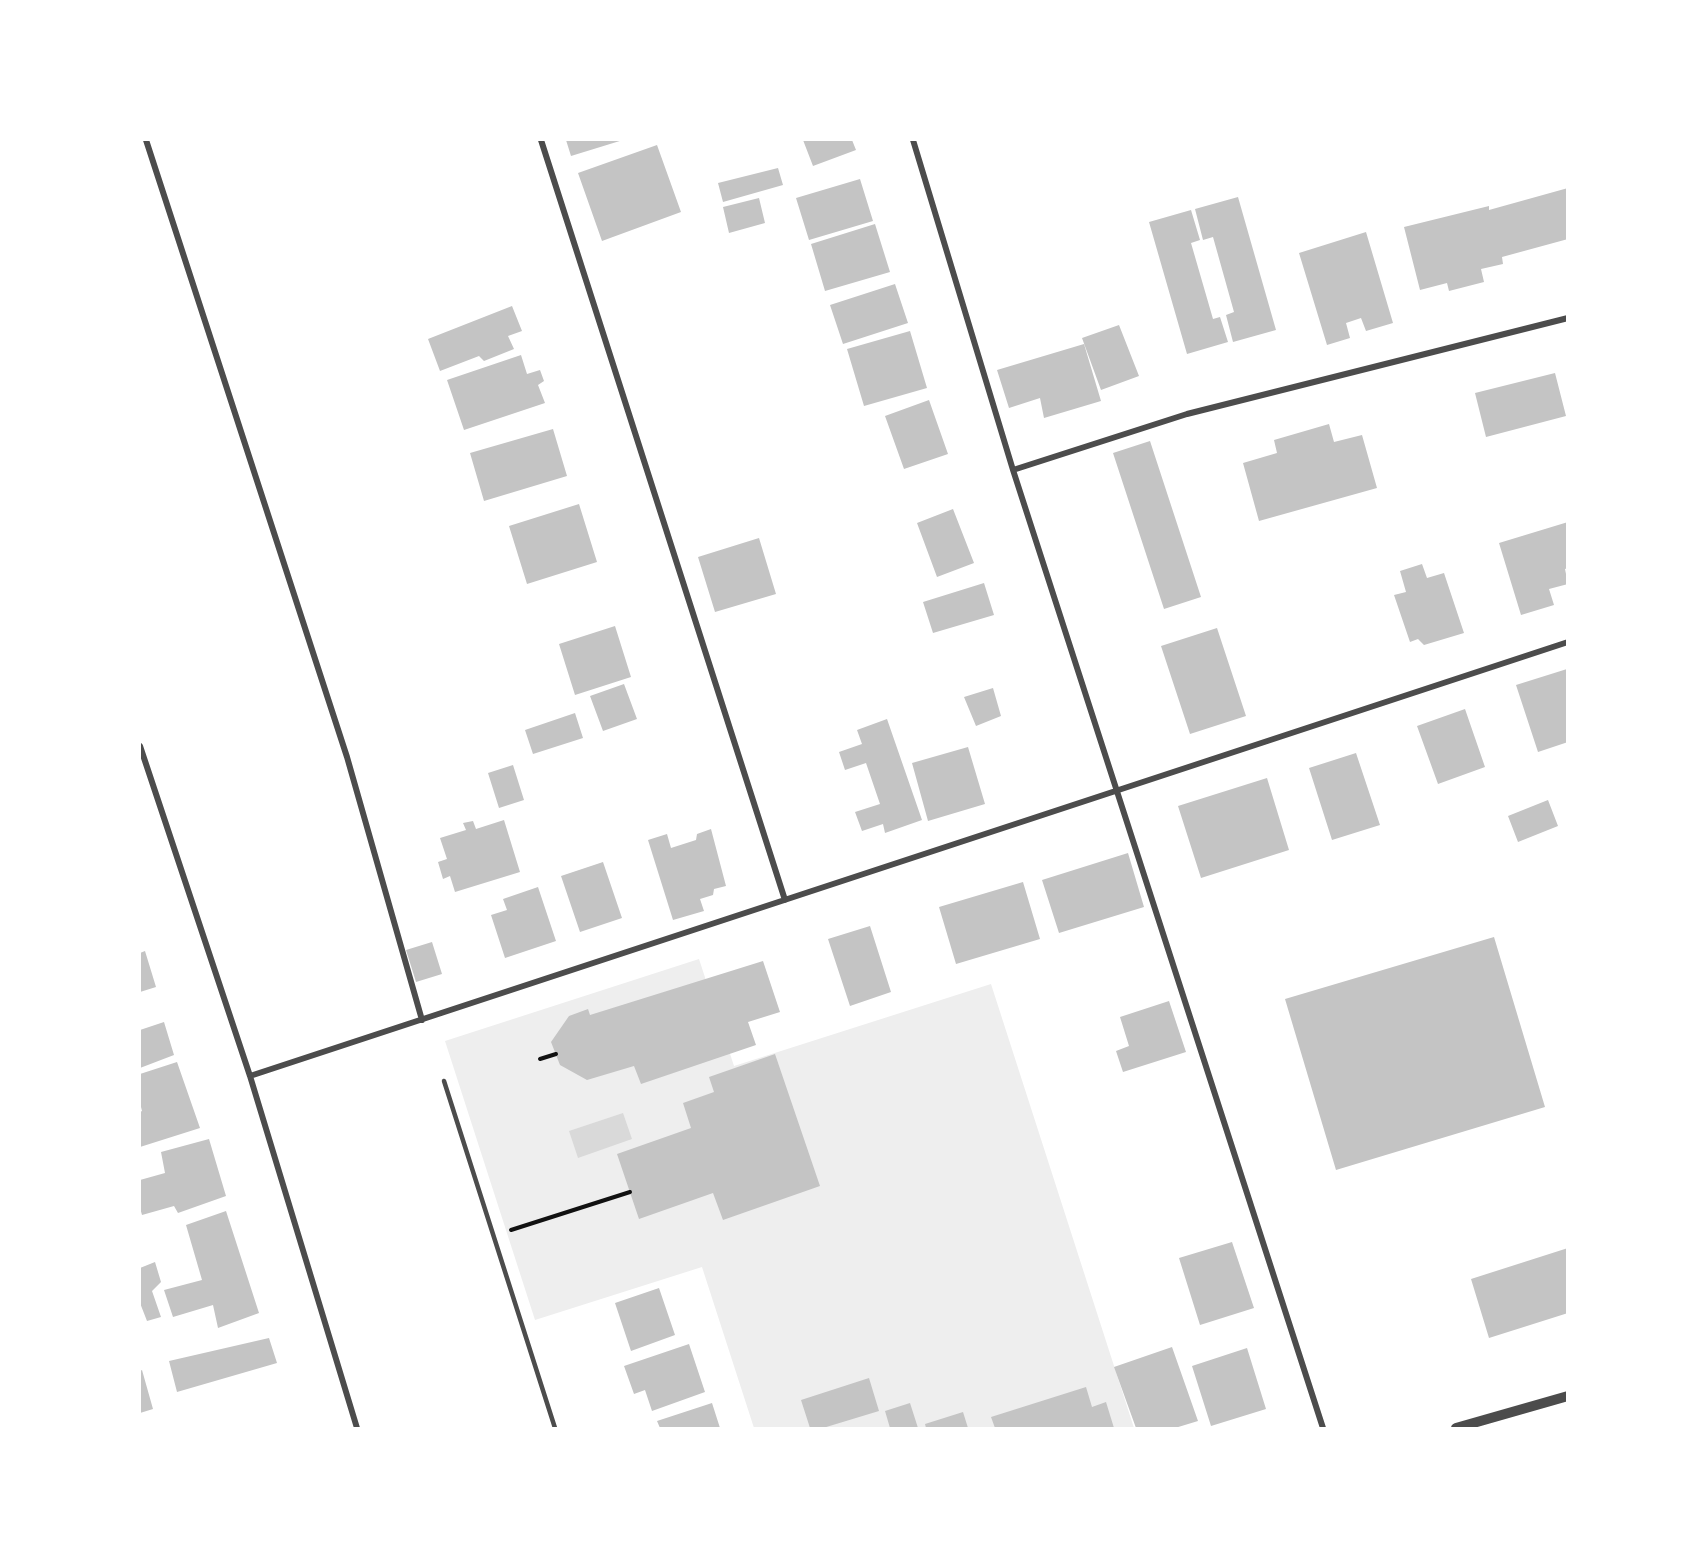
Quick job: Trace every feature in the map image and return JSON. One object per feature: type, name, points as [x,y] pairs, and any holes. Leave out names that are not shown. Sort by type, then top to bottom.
[{"type":"street","points":[[146,140],[347,757],[422,1020]]},
{"type":"street","points":[[541,140],[785,900]]},
{"type":"street","points":[[913,140],[1013,470],[1323,1428]]},
{"type":"street","points":[[1013,470],[1187,414],[1568,318]]},
{"type":"street","points":[[250,1076],[1568,642]]},
{"type":"street","points":[[140,746],[250,1076],[357,1428]]},
{"type":"street","points":[[1456,1428],[1568,1396]]},
{"type":"lane","points":[[444,1081],[555,1428]]},
{"type":"path","points":[[540,1059],[556,1054]]},
{"type":"path","points":[[493,1236],[630,1192]]},
{"type":"shaded area","points":[[699,959],[734,1066],[991,984],[1134,1428],[754,1428],[702,1267],[535,1320],[445,1041]]},
{"type":"shaded area","points":[[623,1113],[632,1139],[578,1158],[569,1131]]},
{"type":"building","points":[[566,140],[623,140],[571,156]]},
{"type":"building","points":[[803,140],[852,140],[856,150],[813,166]]},
{"type":"building","points":[[657,145],[681,212],[602,241],[578,173]]},
{"type":"building","points":[[778,168],[783,185],[723,202],[718,183]]},
{"type":"building","points":[[860,179],[873,221],[809,240],[796,198]]},
{"type":"building","points":[[1568,188],[1568,239],[1502,257],[1503,264],[1481,269],[1484,282],[1449,291],[1447,283],[1420,290],[1404,227],[1489,206],[1489,210]]},
{"type":"building","points":[[1238,197],[1276,330],[1233,342],[1226,315],[1234,312],[1213,237],[1203,240],[1195,209]]},
{"type":"building","points":[[759,198],[765,223],[729,233],[723,207]]},
{"type":"building","points":[[1191,210],[1200,240],[1191,243],[1213,319],[1220,317],[1228,342],[1187,354],[1149,222]]},
{"type":"building","points":[[875,224],[890,272],[825,291],[811,244]]},
{"type":"building","points":[[1366,232],[1393,323],[1366,331],[1361,318],[1346,323],[1350,338],[1327,345],[1299,253]]},
{"type":"building","points":[[895,284],[908,323],[843,344],[830,305]]},
{"type":"building","points":[[512,306],[522,331],[508,336],[514,349],[484,361],[479,356],[440,371],[428,339]]},
{"type":"building","points":[[1119,325],[1139,376],[1101,390],[1082,338]]},
{"type":"building","points":[[910,331],[927,388],[864,406],[847,349]]},
{"type":"building","points":[[1084,344],[1101,401],[1044,418],[1040,398],[1009,408],[997,370]]},
{"type":"building","points":[[521,355],[527,374],[540,370],[544,381],[538,385],[545,403],[464,430],[447,380]]},
{"type":"building","points":[[1555,373],[1566,416],[1486,437],[1475,393]]},
{"type":"building","points":[[929,400],[948,454],[904,469],[885,416]]},
{"type":"building","points":[[1329,424],[1334,442],[1362,435],[1377,488],[1259,521],[1243,463],[1277,453],[1274,440]]},
{"type":"building","points":[[553,429],[567,476],[484,501],[470,453]]},
{"type":"building","points":[[1150,441],[1201,597],[1164,609],[1113,453]]},
{"type":"building","points":[[579,504],[597,562],[527,584],[509,526]]},
{"type":"building","points":[[953,509],[974,563],[937,577],[917,523]]},
{"type":"building","points":[[1568,522],[1568,568],[1565,569],[1568,584],[1549,589],[1554,605],[1521,615],[1499,543]]},
{"type":"building","points":[[759,538],[776,594],[715,612],[698,557]]},
{"type":"building","points":[[1422,564],[1427,578],[1444,573],[1464,633],[1424,645],[1418,639],[1410,642],[1394,595],[1406,592],[1400,571]]},
{"type":"building","points":[[984,583],[994,615],[933,633],[923,602]]},
{"type":"building","points":[[615,626],[631,677],[575,695],[559,644]]},
{"type":"building","points":[[1217,628],[1246,716],[1190,734],[1161,646]]},
{"type":"building","points":[[1567,669],[1568,742],[1538,752],[1516,685]]},
{"type":"building","points":[[624,684],[637,719],[603,731],[590,696]]},
{"type":"building","points":[[993,688],[1001,716],[976,726],[964,697]]},
{"type":"building","points":[[1465,709],[1485,767],[1438,784],[1417,726]]},
{"type":"building","points":[[575,713],[583,738],[533,754],[525,730]]},
{"type":"building","points":[[887,719],[922,820],[885,833],[883,824],[862,831],[855,812],[880,804],[866,763],[845,770],[839,752],[862,744],[857,730]]},
{"type":"building","points":[[968,747],[985,804],[928,821],[912,763]]},
{"type":"building","points":[[1356,753],[1380,825],[1332,840],[1309,768]]},
{"type":"building","points":[[513,765],[524,800],[499,808],[488,773]]},
{"type":"building","points":[[1267,778],[1289,850],[1201,878],[1178,806]]},
{"type":"building","points":[[1548,800],[1558,826],[1518,842],[1508,816]]},
{"type":"building","points":[[504,820],[520,872],[455,892],[450,876],[443,879],[438,862],[447,859],[440,838],[466,830],[463,823],[473,821],[476,829]]},
{"type":"building","points":[[711,829],[726,886],[714,889],[713,895],[700,899],[704,911],[673,920],[648,840],[667,834],[671,848],[696,840],[697,834]]},
{"type":"building","points":[[1128,853],[1144,907],[1059,933],[1042,880]]},
{"type":"building","points":[[603,862],[622,918],[580,932],[561,876]]},
{"type":"building","points":[[1023,882],[1040,939],[956,964],[939,907]]},
{"type":"building","points":[[538,887],[556,941],[505,958],[491,915],[507,910],[503,899]]},
{"type":"building","points":[[870,926],[891,992],[850,1006],[828,939]]},
{"type":"building","points":[[1494,937],[1545,1107],[1336,1170],[1285,999]]},
{"type":"building","points":[[432,942],[442,974],[416,982],[406,950]]},
{"type":"building","points":[[145,951],[156,987],[140,992],[140,953]]},
{"type":"building","points":[[763,961],[780,1012],[748,1022],[756,1045],[641,1084],[634,1066],[587,1080],[560,1065],[551,1042],[569,1016],[588,1009],[590,1015]]},
{"type":"building","points":[[1169,1001],[1186,1052],[1123,1072],[1116,1051],[1129,1046],[1120,1017]]},
{"type":"building","points":[[164,1022],[174,1055],[140,1068],[140,1030]]},
{"type":"building","points":[[775,1054],[820,1186],[723,1220],[713,1193],[639,1219],[617,1154],[691,1128],[683,1103],[714,1092],[709,1077]]},
{"type":"building","points":[[177,1062],[200,1128],[140,1147],[140,1112],[142,1111],[140,1074]]},
{"type":"building","points":[[209,1139],[226,1196],[178,1213],[174,1206],[142,1215],[140,1180],[165,1173],[161,1152]]},
{"type":"building","points":[[226,1211],[259,1313],[218,1328],[213,1305],[173,1317],[164,1290],[202,1280],[186,1225]]},
{"type":"building","points":[[1232,1242],[1254,1308],[1200,1325],[1179,1258]]},
{"type":"building","points":[[1568,1248],[1568,1313],[1489,1338],[1471,1279]]},
{"type":"building","points":[[155,1262],[161,1282],[152,1291],[161,1317],[147,1321],[140,1303],[140,1268]]},
{"type":"building","points":[[659,1288],[675,1335],[631,1351],[615,1303]]},
{"type":"building","points":[[269,1338],[277,1363],[177,1392],[169,1361]]},
{"type":"building","points":[[689,1344],[705,1392],[652,1411],[645,1390],[634,1394],[624,1366]]},
{"type":"building","points":[[1172,1347],[1198,1421],[1175,1428],[1136,1428],[1114,1367]]},
{"type":"building","points":[[1247,1348],[1266,1409],[1211,1426],[1192,1366]]},
{"type":"building","points":[[142,1370],[153,1409],[140,1413],[140,1371]]},
{"type":"building","points":[[869,1378],[879,1411],[823,1428],[810,1428],[801,1400]]},
{"type":"building","points":[[1086,1387],[1092,1407],[1106,1402],[1114,1428],[995,1428],[991,1417]]},
{"type":"building","points":[[712,1403],[720,1428],[660,1428],[657,1421]]},
{"type":"building","points":[[910,1403],[918,1428],[890,1428],[885,1411]]},
{"type":"building","points":[[963,1412],[968,1428],[926,1428],[925,1424]]}]
